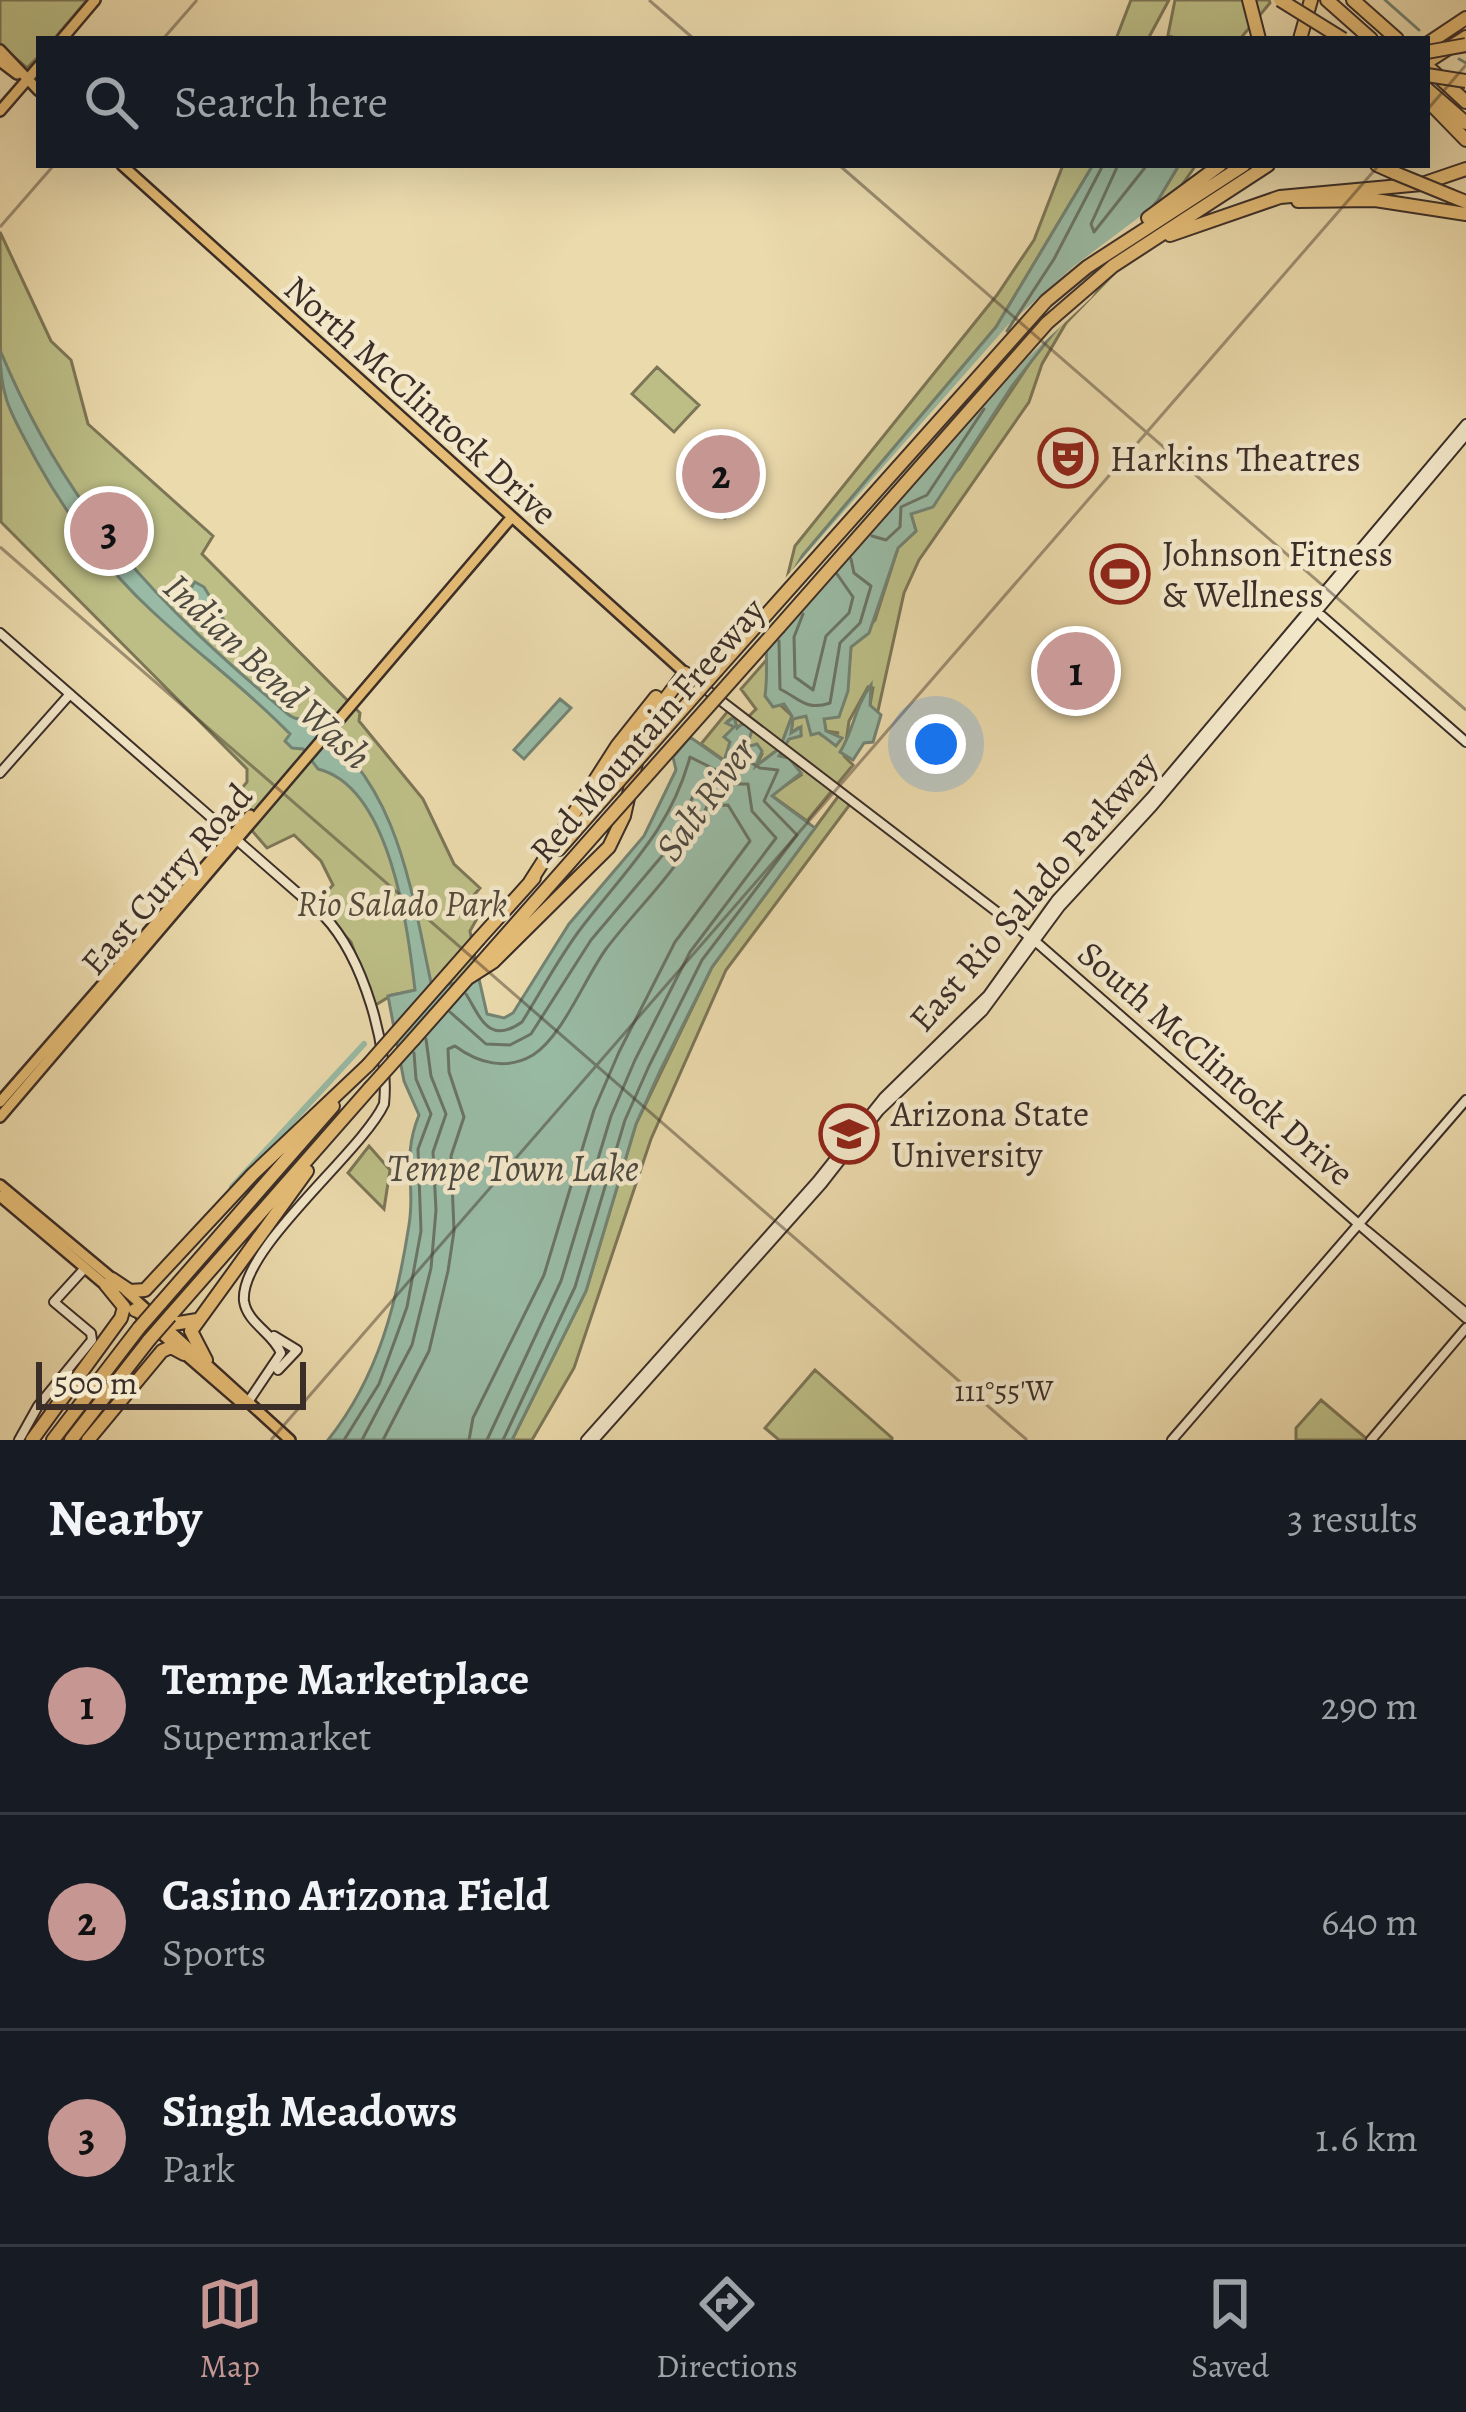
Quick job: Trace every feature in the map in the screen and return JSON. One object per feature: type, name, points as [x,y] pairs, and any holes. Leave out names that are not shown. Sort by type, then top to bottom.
[{"type":"highway","points":[[1249,0],[1257,36]]},
{"type":"highway","points":[[1280,0],[1338,36]]},
{"type":"highway","points":[[1301,36],[1311,0]]},
{"type":"highway","points":[[1327,0],[1367,36]]},
{"type":"highway","points":[[1352,0],[1394,36]]},
{"type":"highway","points":[[1430,46],[1466,18]]},
{"type":"highway","points":[[1430,47],[1466,41]]},
{"type":"highway","points":[[1431,69],[1466,41]]},
{"type":"highway","points":[[1431,69],[1466,81]]},
{"type":"highway","points":[[1431,69],[1466,98]]},
{"type":"highway","points":[[1430,92],[1466,123]]},
{"type":"highway","points":[[1430,103],[1466,140]]},
{"type":"highway","points":[[1087,267],[1212,168]]},
{"type":"highway","name":"Red Mountain Freeway","points":[[52,1440],[368,1065],[1009,338],[1087,267],[1239,168]]},
{"type":"highway","points":[[1193,223],[1264,168]]},
{"type":"highway","points":[[1384,168],[1466,202]]},
{"type":"highway","points":[[1193,223],[1288,195],[1422,184],[1466,169]]},
{"type":"highway","points":[[1193,223],[1322,199],[1388,201],[1466,214]]},
{"type":"highway","name":"Red Mountain Freeway","points":[[71,1440],[154,1321],[485,964],[1008,364],[1093,284],[1193,223]]},
{"type":"highway","points":[[530,883],[617,746],[686,674]]},
{"type":"highway","points":[[485,964],[609,847],[624,816],[644,727],[686,674]]},
{"type":"highway","points":[[109,1280],[139,1293],[162,1274],[253,1174],[368,1065]]},
{"type":"highway","points":[[206,1360],[190,1335],[338,1125]]},
{"type":"highway","points":[[88,1440],[158,1346],[151,1292],[162,1274]]},
{"type":"highway","points":[[109,1280],[124,1307],[114,1333]]},
{"type":"highway","points":[[32,1440],[114,1333],[128,1322],[190,1323],[210,1307]]},
{"type":"highway","points":[[145,1368],[167,1348],[184,1354]]},
{"type":"main road","points":[[65,36],[95,0]]},
{"type":"main road","points":[[0,50],[36,88]]},
{"type":"main road","points":[[0,61],[27,80]]},
{"type":"main road","points":[[0,111],[36,70]]},
{"type":"main road","name":"North McClintock Drive","points":[[125,168],[686,674]]},
{"type":"main road","name":"East Rio Salado Parkway","points":[[590,1440],[822,1184],[880,1111],[983,1011],[1032,939],[1466,424]]},
{"type":"main road","name":"East Rio Salado Parkway","points":[[1032,939],[1466,435]]},
{"type":"main road","name":"East Curry Road","points":[[0,1117],[511,518]]},
{"type":"main road","points":[[1322,616],[1466,742]]},
{"type":"main road","points":[[0,632],[324,916],[351,951],[366,988],[386,1098],[380,1114],[292,1215],[250,1278],[246,1308],[292,1359],[248,1402]]},
{"type":"main road","name":"South McClintock Drive","points":[[686,674],[1032,939],[1466,1316]]},
{"type":"main road","points":[[0,773],[70,694]]},
{"type":"main road","name":"East Curry Road","points":[[2,1098],[235,837]]},
{"type":"main road","points":[[1172,1440],[1364,1228],[1466,1100]]},
{"type":"main road","points":[[0,1185],[154,1321],[184,1354],[238,1401],[248,1402]]},
{"type":"main road","points":[[0,1196],[88,1264]]},
{"type":"main road","points":[[19,1440],[38,1406],[93,1339],[55,1302],[88,1264]]},
{"type":"main road","points":[[154,1321],[206,1360],[290,1440]]},
{"type":"main road","points":[[1371,1440],[1466,1328]]},
{"type":"main road","points":[[248,1402],[283,1349]]},
{"type":"green space","points":[[0,0],[87,0],[57,36],[36,36],[36,59],[27,68],[0,45]]},
{"type":"green space","points":[[1131,0],[1169,0],[1150,36],[1117,36]]},
{"type":"green space","points":[[1175,0],[1270,3],[1242,36],[1168,35]]},
{"type":"green space","points":[[1062,168],[1091,168],[996,327],[803,555],[785,586],[795,546],[997,295],[1034,240]]},
{"type":"green space","points":[[1177,168],[1194,168],[1132,255],[1066,323],[1042,364],[1029,402],[919,560],[904,593],[877,715],[870,705],[873,688],[868,687],[849,721],[844,756],[853,765],[807,821],[771,795],[801,775],[779,756],[789,738],[801,735],[798,728],[791,733],[793,718],[806,716],[821,735],[839,733],[826,731],[824,719],[849,667],[851,647],[875,620],[898,548],[916,531],[911,514],[959,469],[1040,348],[1158,200]]},
{"type":"green space","name":"Rio Salado Park","points":[[0,232],[51,341],[71,360],[88,424],[213,536],[202,554],[360,713],[359,721],[423,799],[454,864],[480,888],[474,895],[479,915],[470,931],[479,979],[392,995],[374,1006],[351,942],[316,903],[333,885],[321,861],[294,835],[267,848],[229,804],[247,782],[247,769],[1,522]]},
{"type":"green space","points":[[657,367],[699,405],[674,432],[632,394]]},
{"type":"green space","points":[[717,431],[763,473],[759,488],[725,518],[701,496],[692,496],[695,491],[678,475],[695,447]]},
{"type":"green space","points":[[769,657],[777,702],[792,716],[780,748],[756,766],[762,754],[746,744],[752,730],[737,728],[734,717],[728,721],[734,727],[725,761],[701,744],[728,711],[747,718],[756,709],[741,689]]},
{"type":"green space","points":[[840,794],[851,803],[726,970],[651,1139],[574,1368],[532,1440],[512,1440],[586,1291],[636,1124],[712,967]]},
{"type":"green space","points":[[369,1146],[390,1170],[384,1209],[348,1173]]},
{"type":"green space","points":[[815,1370],[892,1440],[779,1440],[765,1428]]},
{"type":"green space","points":[[1321,1400],[1367,1439],[1296,1440],[1296,1428]]},
{"type":"water","name":"Tempe Town Lake","points":[[1091,168],[1177,168],[1158,200],[1012,386],[933,507],[911,514],[916,531],[898,548],[869,633],[851,647],[848,691],[839,717],[824,719],[826,731],[842,738],[836,746],[819,733],[811,735],[806,716],[793,719],[791,733],[801,727],[801,736],[789,739],[779,756],[789,758],[801,773],[772,796],[815,828],[712,967],[660,1071],[636,1124],[586,1291],[512,1440],[328,1440],[360,1390],[383,1337],[411,1210],[411,1145],[419,1115],[404,1081],[388,996],[415,990],[391,864],[363,803],[343,781],[318,769],[303,749],[292,748],[285,741],[290,734],[153,612],[88,540],[15,419],[2,383],[0,350],[55,460],[120,552],[197,634],[289,715],[308,720],[341,747],[364,775],[397,841],[432,987],[479,979],[487,1014],[504,1018],[513,1013],[569,924],[644,836],[676,770],[673,757],[690,737],[724,761],[730,742],[724,737],[734,727],[726,723],[734,717],[737,728],[743,723],[752,730],[747,747],[757,744],[762,751],[756,766],[780,748],[792,716],[784,704],[773,707],[765,696],[767,626],[780,594],[803,555],[996,327]]},
{"type":"water","points":[[195,582],[204,587],[231,632],[228,642],[183,600]]},
{"type":"water","points":[[871,685],[870,705],[881,715],[873,742],[864,743],[853,760],[840,752]]},
{"type":"water","points":[[560,699],[571,708],[524,759],[514,750]]},
{"type":"pier","points":[[1166,197],[1091,298],[1027,358],[763,657],[760,632],[779,585],[1008,325],[1074,266]]},
{"type":"waterway","points":[[1385,0],[1419,30]]},
{"type":"waterway","points":[[1459,59],[1466,63]]},
{"type":"waterway","points":[[232,1187],[364,1044]]},
{"type":"place","name":"Harkins Theatres","points":[[1068,458]]},
{"type":"place","name":"Casino Arizona Field","points":[[721,474]]},
{"type":"place","name":"Singh Meadows","points":[[109,531]]},
{"type":"place","name":"Johnson Fitness & Wellness","points":[[1120,574]]},
{"type":"place","name":"Tempe Marketplace","points":[[1076,671]]},
{"type":"place","name":"Arizona State University","points":[[849,1134]]},
{"type":"water label","name":"Indian Bend Wash","points":[[268,671]]},
{"type":"water label","name":"Salt River","points":[[705,799]]}]
